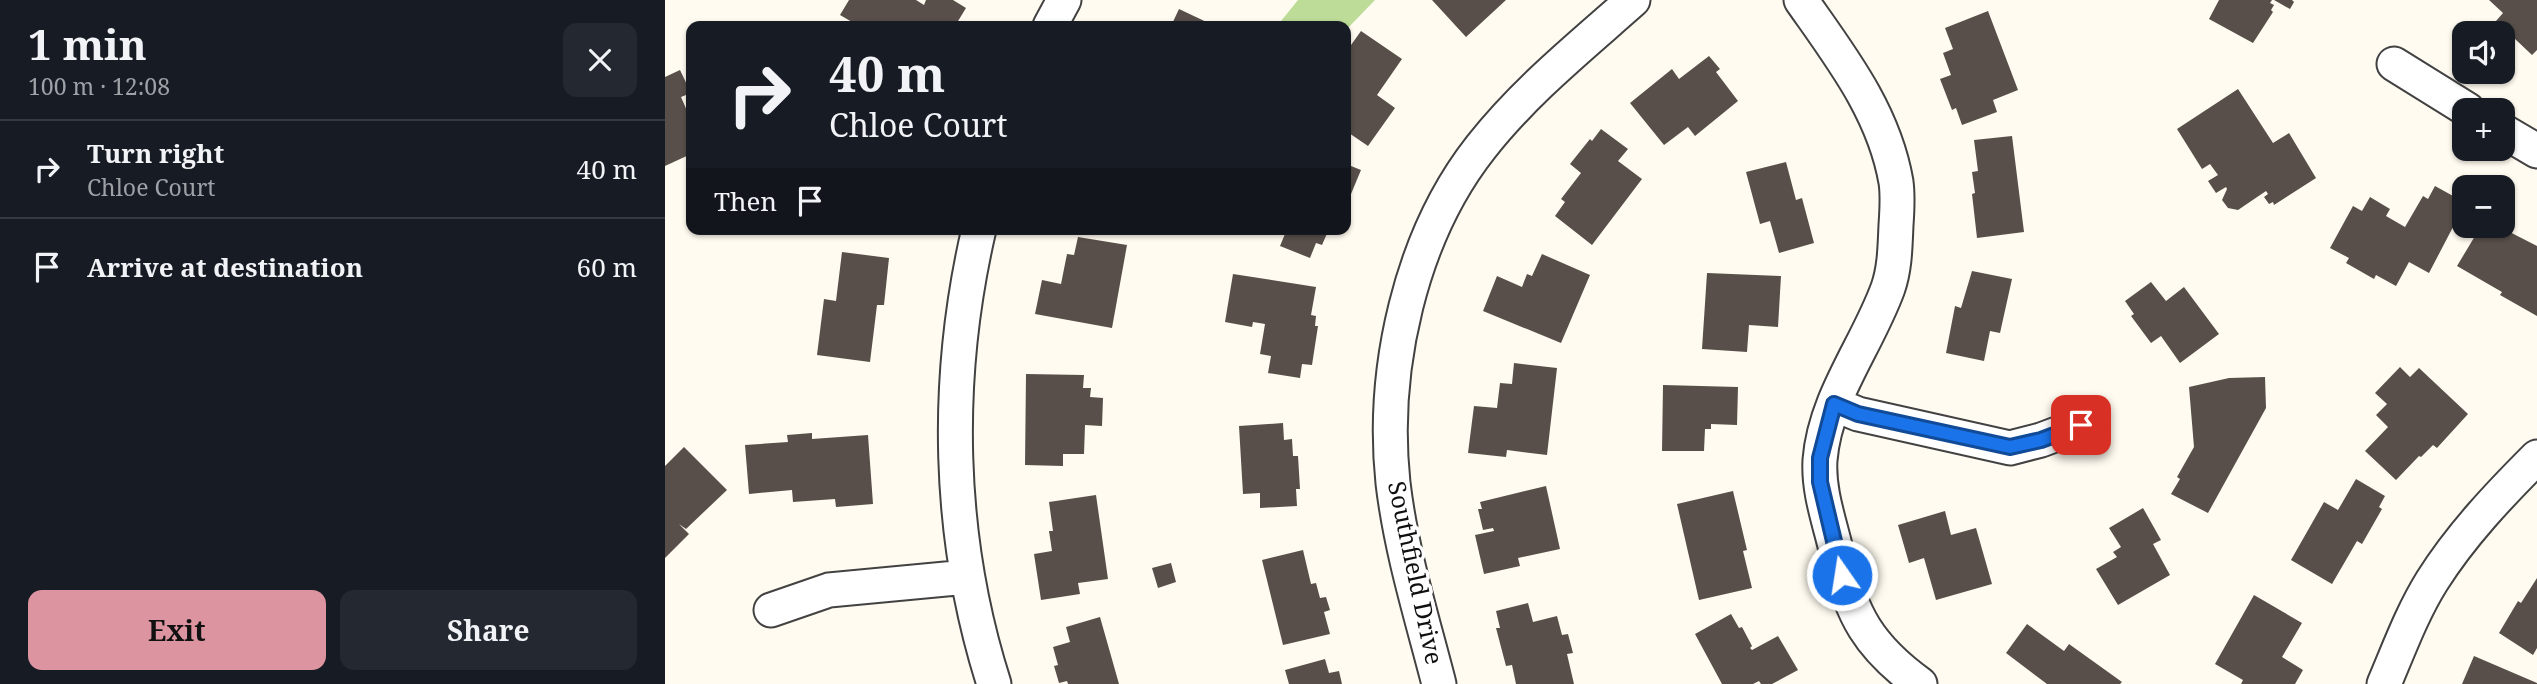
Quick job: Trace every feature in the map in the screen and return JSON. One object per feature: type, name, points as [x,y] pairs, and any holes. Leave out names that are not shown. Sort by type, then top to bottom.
[{"type":"street","points":[[1053,21],[1064,0]]},
{"type":"street","name":"Southfield Drive","points":[[1439,684],[1402,540],[1393,482],[1391,429],[1394,377],[1401,327],[1412,279],[1431,231],[1479,149],[1538,83],[1633,0]]},
{"type":"street","points":[[1801,0],[1867,98],[1879,123],[1896,183],[1894,252],[1888,286],[1834,404],[1822,448],[1820,482],[1842,575],[1862,626],[1899,668],[1920,684]]},
{"type":"street","points":[[2394,64],[2452,100]]},
{"type":"street","points":[[2515,138],[2537,151]]},
{"type":"street","points":[[978,235],[964,299],[955,398],[958,520],[967,577],[993,684]]},
{"type":"street","points":[[1834,404],[1858,414],[2010,447],[2041,440],[2081,425]]},
{"type":"street","points":[[2384,684],[2414,614],[2432,582],[2456,547],[2537,457]]},
{"type":"street","points":[[771,610],[829,590],[967,577]]},
{"type":"green space","points":[[1298,0],[1375,0],[1351,25],[1351,21],[1281,21]]},
{"type":"building","points":[[849,0],[916,0],[924,5],[926,0],[953,0],[966,8],[958,21],[850,21],[840,15]]},
{"type":"building","points":[[1432,0],[1506,0],[1466,37]]},
{"type":"building","points":[[2219,0],[2272,0],[2270,3],[2274,5],[2271,10],[2273,12],[2253,43],[2209,19]]},
{"type":"building","points":[[2274,0],[2292,0],[2294,2],[2290,9]]},
{"type":"building","points":[[2489,0],[2537,0],[2537,50],[2532,55],[2515,39],[2515,21],[2496,21],[2503,13]]},
{"type":"building","points":[[1179,9],[1204,21],[1173,21]]},
{"type":"building","points":[[1988,11],[2018,90],[1993,100],[1997,112],[1962,125],[1956,108],[1952,110],[1940,79],[1951,75],[1943,53],[1953,49],[1945,28]]},
{"type":"building","points":[[1361,31],[1402,59],[1377,95],[1395,108],[1368,146],[1351,134],[1351,45]]},
{"type":"building","points":[[1709,56],[1720,69],[1716,72],[1738,101],[1695,136],[1688,127],[1664,145],[1630,103],[1672,69],[1679,79]]},
{"type":"building","points":[[680,70],[686,83],[686,95],[681,97],[686,108],[686,156],[665,166],[665,77]]},
{"type":"building","points":[[2238,89],[2273,143],[2289,133],[2316,178],[2274,205],[2273,202],[2269,204],[2264,197],[2268,194],[2266,191],[2238,210],[2228,208],[2222,200],[2226,187],[2216,193],[2208,181],[2218,175],[2210,164],[2202,169],[2177,129]]},
{"type":"building","points":[[1601,129],[1628,149],[1618,161],[1642,179],[1592,245],[1555,216],[1565,202],[1561,199],[1581,173],[1570,164]]},
{"type":"building","points":[[2012,136],[2024,232],[1977,238],[1972,194],[1975,193],[1972,172],[1978,171],[1974,140]]},
{"type":"building","points":[[1786,162],[1796,200],[1802,198],[1814,243],[1779,253],[1770,221],[1760,224],[1746,172]]},
{"type":"building","points":[[1351,166],[1361,170],[1351,194]]},
{"type":"building","points":[[2435,186],[2452,195],[2452,229],[2429,273],[2409,262],[2396,286],[2376,275],[2374,279],[2346,263],[2349,258],[2330,248],[2353,206],[2362,211],[2370,197],[2390,209],[2386,216],[2405,227],[2423,196],[2428,199]]},
{"type":"building","points":[[1285,235],[1326,235],[1322,245],[1316,243],[1310,258],[1280,246]]},
{"type":"building","points":[[2515,235],[2537,246],[2537,316],[2500,295],[2502,292],[2457,266],[2474,238],[2515,238]]},
{"type":"building","points":[[1078,237],[1127,245],[1112,328],[1035,314],[1042,280],[1061,284],[1067,254],[1074,255]]},
{"type":"building","points":[[842,252],[889,258],[884,305],[877,305],[870,362],[817,355],[824,299],[836,301]]},
{"type":"building","points":[[1542,254],[1590,275],[1561,343],[1483,311],[1497,276],[1522,287],[1527,274],[1532,276]]},
{"type":"building","points":[[1972,271],[2012,279],[2000,333],[1990,331],[1984,361],[1946,353],[1955,306],[1961,308]]},
{"type":"building","points":[[1707,273],[1781,276],[1778,327],[1749,325],[1747,352],[1702,349]]},
{"type":"building","points":[[1233,274],[1316,287],[1311,315],[1316,316],[1315,326],[1318,326],[1312,365],[1302,364],[1300,378],[1268,373],[1271,356],[1260,354],[1265,324],[1253,322],[1252,327],[1225,322]]},
{"type":"building","points":[[2151,282],[2166,301],[2184,287],[2219,334],[2180,363],[2161,336],[2151,343],[2131,316],[2134,314],[2125,301]]},
{"type":"building","points":[[1514,363],[1557,368],[1547,455],[1507,450],[1506,457],[1468,453],[1474,406],[1497,408],[1500,383],[1512,384]]},
{"type":"building","points":[[2400,367],[2410,377],[2419,368],[2468,414],[2437,448],[2433,445],[2396,480],[2365,451],[2388,427],[2376,415],[2387,404],[2375,393]]},
{"type":"building","points":[[1026,374],[1084,375],[1083,388],[1091,388],[1090,397],[1103,398],[1102,426],[1085,425],[1084,454],[1063,454],[1063,466],[1025,465]]},
{"type":"building","points":[[2265,377],[2266,408],[2208,513],[2171,494],[2194,447],[2189,387],[2229,378]]},
{"type":"building","points":[[1663,385],[1738,387],[1737,425],[1711,424],[1711,429],[1705,429],[1704,451],[1662,451]]},
{"type":"building","points":[[1283,423],[1284,440],[1292,439],[1293,456],[1298,456],[1300,489],[1296,489],[1297,506],[1260,508],[1260,493],[1243,494],[1239,426]]},
{"type":"building","points":[[812,433],[812,439],[868,435],[873,504],[836,507],[835,499],[793,502],[792,490],[749,494],[745,445],[788,442],[787,435]]},
{"type":"building","points":[[684,447],[727,490],[686,529],[679,524],[689,534],[665,558],[665,466]]},
{"type":"building","points":[[2356,479],[2385,496],[2379,507],[2382,509],[2362,544],[2357,541],[2332,584],[2291,560],[2324,502],[2338,510]]},
{"type":"building","points":[[1546,486],[1560,549],[1518,558],[1520,566],[1484,574],[1475,535],[1494,531],[1493,528],[1483,530],[1478,509],[1482,509],[1480,502]]},
{"type":"building","points":[[1733,491],[1747,550],[1743,551],[1752,588],[1699,600],[1677,504]]},
{"type":"building","points":[[1096,495],[1108,579],[1078,583],[1080,594],[1041,600],[1034,554],[1052,551],[1049,531],[1053,531],[1049,502]]},
{"type":"building","points":[[2143,508],[2161,540],[2153,544],[2170,575],[2118,605],[2096,569],[2117,557],[2113,552],[2121,547],[2109,528]]},
{"type":"building","points":[[1945,511],[1951,535],[1976,528],[1992,584],[1936,600],[1924,558],[1909,563],[1898,525]]},
{"type":"building","points":[[1303,550],[1311,584],[1316,583],[1320,598],[1326,597],[1330,610],[1324,612],[1330,634],[1283,645],[1262,560]]},
{"type":"building","points":[[1171,563],[1176,582],[1158,588],[1152,568]]},
{"type":"building","points":[[2537,578],[2537,648],[2533,655],[2499,633],[2518,601],[2521,603]]},
{"type":"building","points":[[2254,595],[2302,623],[2282,657],[2303,670],[2295,684],[2241,684],[2243,680],[2215,664]]},
{"type":"building","points":[[1528,603],[1533,622],[1557,616],[1562,635],[1568,634],[1573,653],[1567,654],[1574,684],[1516,684],[1512,665],[1506,666],[1496,628],[1500,628],[1496,611]]},
{"type":"building","points":[[1731,614],[1739,628],[1742,627],[1752,650],[1778,636],[1798,670],[1772,684],[1761,684],[1759,681],[1753,684],[1722,684],[1695,634]]},
{"type":"building","points":[[1100,617],[1119,684],[1068,684],[1067,681],[1059,683],[1054,666],[1058,665],[1053,647],[1070,642],[1066,627]]},
{"type":"building","points":[[2027,624],[2064,651],[2069,644],[2122,682],[2047,684],[2006,653]]},
{"type":"building","points":[[2474,656],[2537,683],[2537,684],[2462,684]]},
{"type":"building","points":[[1325,659],[1329,673],[1339,671],[1342,684],[1289,684],[1285,670]]},
{"type":"route","points":[[1842,575],[1820,482],[1820,458],[1834,404],[1858,414],[2010,447],[2041,440],[2081,425]]}]
